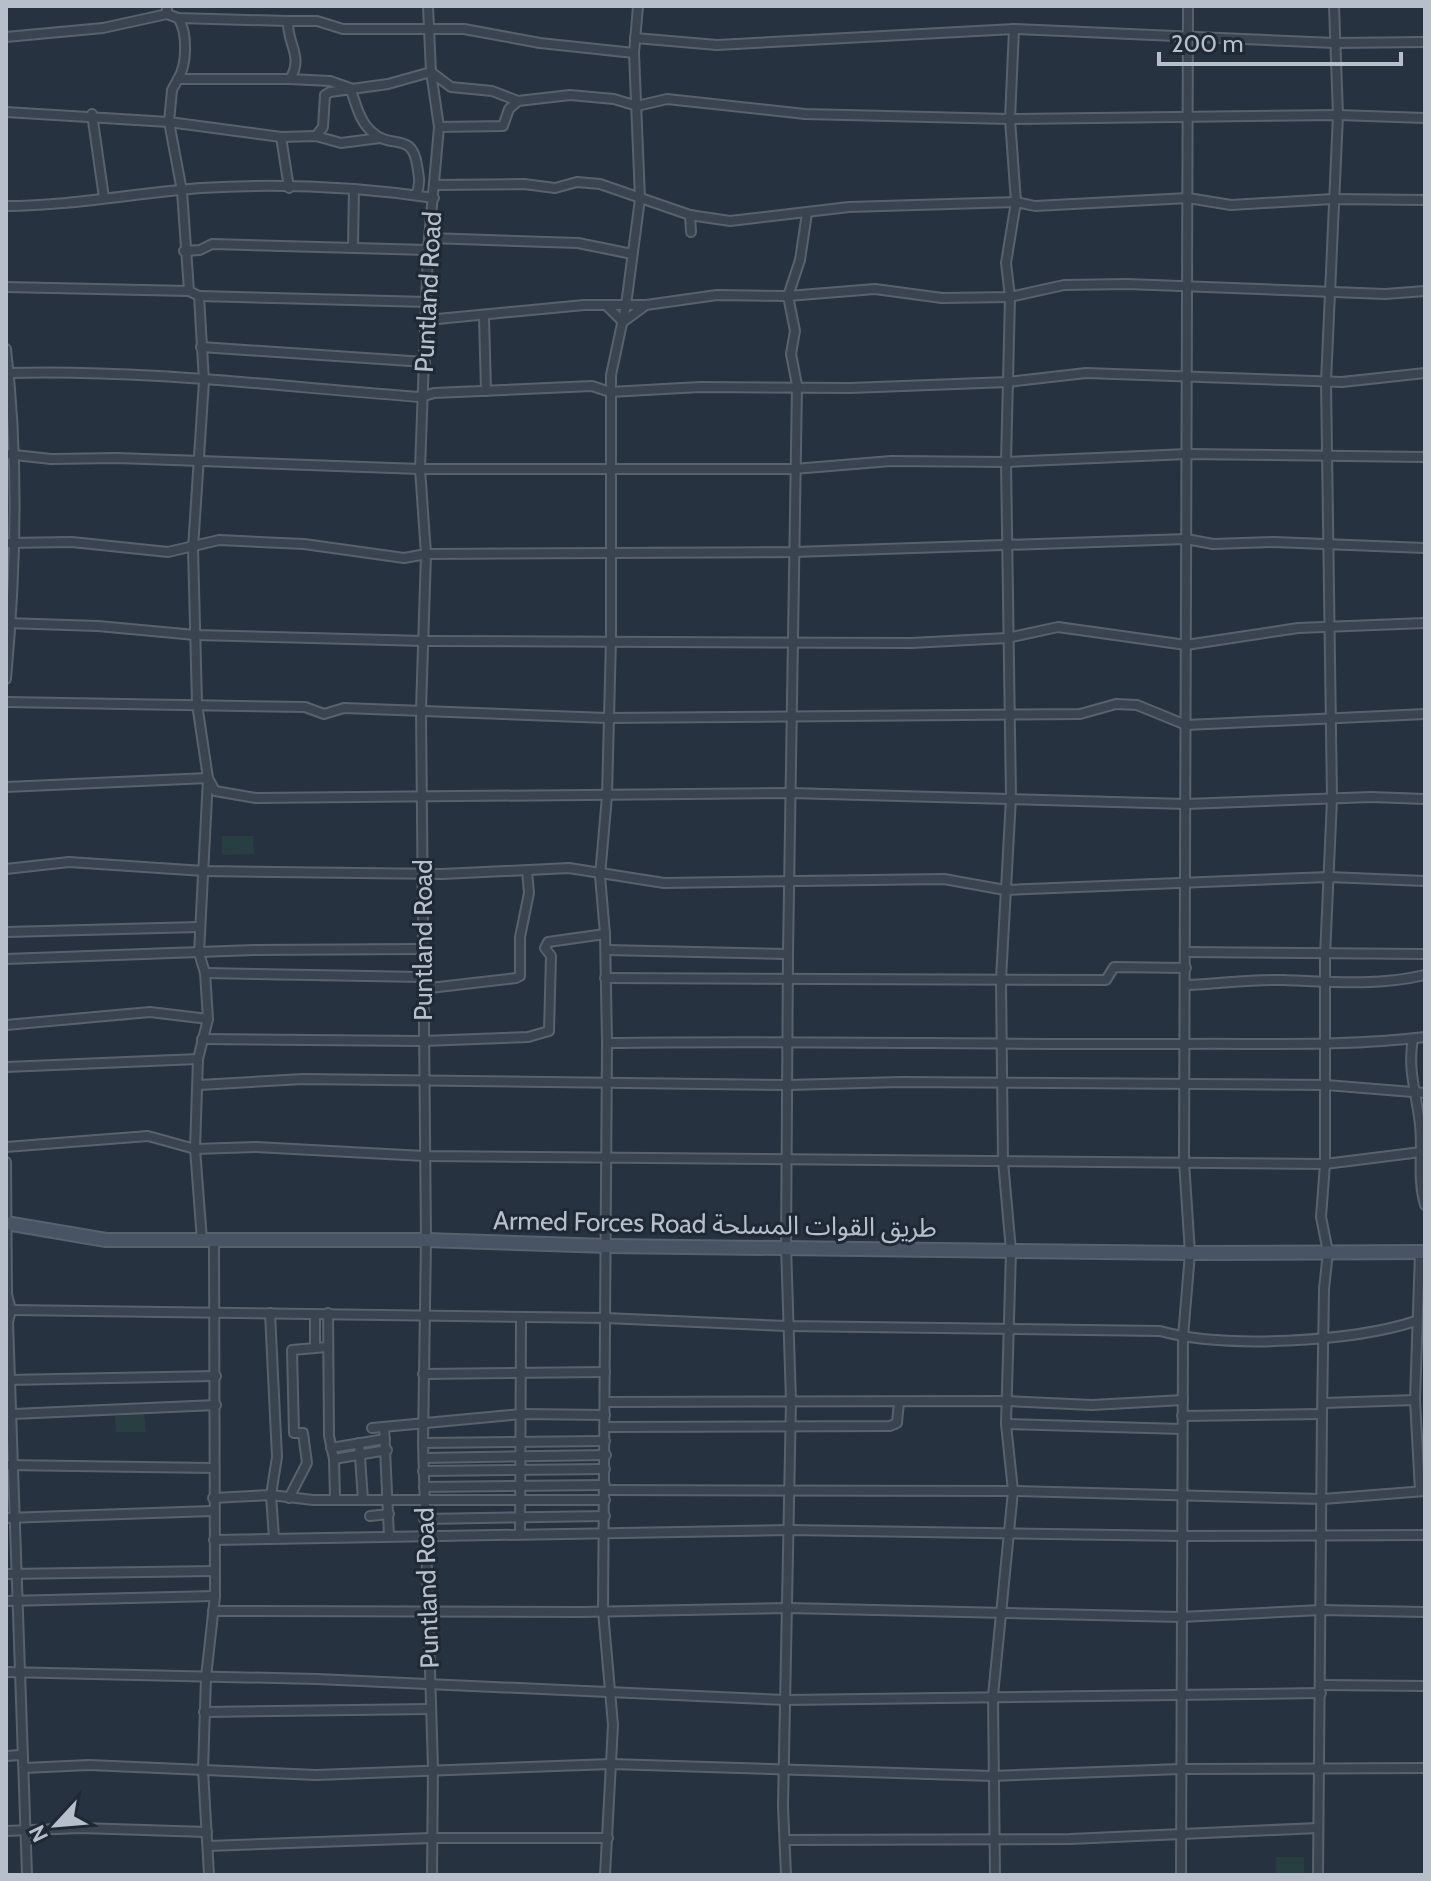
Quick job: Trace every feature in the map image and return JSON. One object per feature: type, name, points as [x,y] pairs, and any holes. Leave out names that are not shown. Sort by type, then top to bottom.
[{"type":"street","name":"Puntland Road","points":[[428,6],[431,72],[439,127],[428,250],[420,469],[426,554],[421,710],[426,1240],[423,1471],[433,1768],[432,1875]]},
{"type":"street","points":[[605,1875],[611,1764],[603,1611],[608,1246],[605,1158],[606,950],[600,876],[607,796],[611,639],[610,392],[614,354],[626,305],[640,199],[634,53],[638,6]]},
{"type":"street","points":[[1181,1875],[1183,1337],[1190,1253],[1184,1162],[1188,6]]},
{"type":"street","points":[[1318,1875],[1316,1768],[1321,1689],[1322,1414],[1328,1252],[1321,1217],[1328,1045],[1325,956],[1332,799],[1326,382],[1338,115],[1334,6]]},
{"type":"street","points":[[6,37],[103,28],[167,10],[178,18],[184,28],[182,72],[172,90],[169,122],[182,191],[189,291]]},
{"type":"street","points":[[178,18],[317,21],[343,29],[367,27],[390,32],[413,26],[473,30],[540,43],[634,53]]},
{"type":"street","points":[[288,21],[289,37],[297,52],[297,68],[290,79]]},
{"type":"street","points":[[635,38],[717,45],[1014,29],[1335,43],[1425,42]]},
{"type":"street","points":[[995,1875],[993,1696],[1013,1491],[1006,1424],[1011,1251],[1003,1161],[1001,979],[1011,798],[1006,462],[1010,297],[1006,263],[1016,202],[1010,119],[1014,29]]},
{"type":"street","points":[[316,136],[323,127],[325,95],[350,88],[388,84],[431,72],[451,87],[492,91],[518,101],[591,96],[637,106],[667,99],[805,114],[1010,119],[1338,115],[1425,118]]},
{"type":"street","points":[[178,79],[330,81],[350,88],[365,125],[380,138]]},
{"type":"street","points":[[439,127],[503,126],[509,109],[518,101]]},
{"type":"street","points":[[6,112],[92,114],[281,137],[316,136],[350,143],[380,138],[411,146],[420,180],[416,195]]},
{"type":"street","points":[[92,114],[104,198]]},
{"type":"street","points":[[281,137],[289,188]]},
{"type":"street","points":[[434,185],[524,184],[555,188],[589,183],[690,215],[730,221],[849,207],[1016,202],[1035,206],[1188,198],[1231,205],[1333,199],[1425,200]]},
{"type":"street","points":[[6,206],[43,206],[182,191],[289,188],[354,189],[434,198]]},
{"type":"street","points":[[353,246],[354,189]]},
{"type":"street","points":[[786,1875],[783,1806],[791,1401],[787,1326],[787,1085],[797,385],[791,354],[795,331],[788,296],[800,260],[807,213]]},
{"type":"street","points":[[690,215],[691,232]]},
{"type":"street","points":[[429,238],[578,243],[632,254]]},
{"type":"street","points":[[184,251],[200,250],[212,244],[428,250]]},
{"type":"street","points":[[427,320],[484,317],[584,305],[646,305],[717,295],[788,296],[875,289],[908,291],[942,298],[1010,297],[1064,285],[1187,286],[1385,294],[1425,291]]},
{"type":"street","points":[[6,287],[189,291],[199,296],[428,302]]},
{"type":"street","points":[[199,296],[204,381],[193,548],[197,704],[208,778],[199,927],[199,953],[205,973],[208,1019],[198,1059],[195,1149],[208,1240],[216,1376],[212,1468],[215,1596],[206,1677],[203,1770],[209,1875]]},
{"type":"street","points":[[623,322],[646,305]]},
{"type":"street","points":[[607,306],[623,322]]},
{"type":"street","points":[[484,317],[486,391]]},
{"type":"street","points":[[201,347],[425,362]]},
{"type":"street","points":[[6,349],[10,454],[6,679]]},
{"type":"street","points":[[7,373],[169,374],[204,381],[421,397],[434,393],[592,386],[610,392],[797,385],[850,388],[1008,382],[1086,373],[1360,382],[1425,373]]},
{"type":"street","points":[[10,454],[51,459],[420,469],[794,469],[891,461],[1006,462],[1187,454],[1425,457]]},
{"type":"street","points":[[9,543],[72,542],[168,552],[219,540],[304,544],[404,558],[426,554],[794,552],[1186,539],[1213,544],[1425,548]]},
{"type":"street","points":[[9,623],[98,626],[195,635],[425,641],[611,639],[911,643],[1007,638],[1058,627],[1186,645],[1329,627],[1425,623]]},
{"type":"street","points":[[6,702],[305,707],[324,714],[344,708],[607,718],[1080,714],[1116,704],[1137,705],[1186,725],[1425,714]]},
{"type":"street","points":[[6,787],[208,778]]},
{"type":"street","points":[[208,778],[215,791],[256,798],[421,799],[790,793],[1186,804],[1425,799]]},
{"type":"street","points":[[6,869],[102,863],[204,871],[422,874],[569,868],[600,876],[664,883],[944,879],[1005,890],[1329,877],[1425,881]]},
{"type":"street","points":[[205,973],[423,977],[430,988],[491,983],[520,976],[520,937],[529,893],[527,871]]},
{"type":"street","points":[[6,932],[199,927]]},
{"type":"street","points":[[202,1039],[423,1041],[528,1037],[549,1031],[551,956],[545,948],[548,942],[605,934]]},
{"type":"street","points":[[6,959],[422,949]]},
{"type":"street","points":[[606,950],[788,954]]},
{"type":"street","points":[[1186,952],[1279,951],[1325,956],[1425,954]]},
{"type":"street","points":[[605,978],[1106,980],[1114,967],[1186,968]]},
{"type":"street","points":[[1186,985],[1282,980],[1326,985],[1404,980],[1425,975]]},
{"type":"street","points":[[6,1025],[150,1012],[208,1019]]},
{"type":"street","points":[[607,1043],[789,1040],[1003,1045],[1328,1045],[1425,1037]]},
{"type":"street","points":[[1413,1039],[1410,1080],[1421,1152],[1418,1181],[1425,1205]]},
{"type":"street","points":[[6,1067],[198,1059]]},
{"type":"street","points":[[199,1085],[303,1079],[787,1085],[1326,1085],[1425,1093]]},
{"type":"street","points":[[6,1147],[148,1136],[195,1149],[256,1147],[424,1156],[1325,1164],[1421,1152]]},
{"type":"street","points":[[6,1162],[6,1294],[11,1310],[7,1322],[8,1380],[13,1414],[10,1518],[19,1600],[21,1755],[27,1875]]},
{"type":"street","name":"Armed Forces Road طريق القوات المسلحة","points":[[7,1223],[106,1240],[426,1240],[608,1246],[1190,1253],[1423,1252]]},
{"type":"street","points":[[213,1498],[271,1495],[363,1500],[521,1500],[605,1492],[790,1488],[1182,1493],[1323,1499],[1423,1491],[1415,1400],[1416,1321],[1423,1252]]},
{"type":"street","points":[[11,1310],[606,1318],[787,1326],[1007,1327],[1160,1331],[1183,1337],[1249,1340],[1324,1337],[1390,1329],[1416,1321]]},
{"type":"street","points":[[270,1313],[277,1457],[271,1495],[274,1538]]},
{"type":"street","points":[[328,1313],[335,1499]]},
{"type":"street","points":[[315,1315],[315,1347]]},
{"type":"street","points":[[520,1534],[523,1440],[521,1317]]},
{"type":"street","points":[[294,1433],[292,1350],[327,1347]]},
{"type":"street","points":[[423,1374],[605,1372]]},
{"type":"street","points":[[8,1380],[216,1376]]},
{"type":"street","points":[[607,1402],[1007,1401],[1092,1405],[1183,1400]]},
{"type":"street","points":[[1323,1403],[1415,1400]]},
{"type":"street","points":[[605,1427],[890,1426],[897,1423],[899,1402]]},
{"type":"street","points":[[13,1414],[216,1405]]},
{"type":"street","points":[[372,1428],[522,1414],[605,1415]]},
{"type":"street","points":[[1182,1416],[1322,1414]]},
{"type":"street","points":[[1006,1424],[1182,1429]]},
{"type":"street","points":[[384,1427],[389,1536]]},
{"type":"street","points":[[275,1434],[303,1433],[307,1463],[289,1498]]},
{"type":"street","points":[[331,1448],[385,1439]]},
{"type":"street","points":[[423,1443],[605,1441]]},
{"type":"street","points":[[359,1443],[363,1500]]},
{"type":"street","points":[[334,1459],[387,1450]]},
{"type":"street","points":[[424,1458],[606,1455]]},
{"type":"street","points":[[10,1465],[212,1468]]},
{"type":"street","points":[[423,1471],[605,1469]]},
{"type":"street","points":[[424,1487],[522,1484],[605,1492]]},
{"type":"street","points":[[10,1518],[212,1511]]},
{"type":"street","points":[[370,1516],[389,1514]]},
{"type":"street","points":[[424,1519],[605,1516]]},
{"type":"street","points":[[214,1540],[789,1530],[1182,1536],[1425,1535]]},
{"type":"street","points":[[6,1574],[215,1571]]},
{"type":"street","points":[[6,1601],[215,1596]]},
{"type":"street","points":[[213,1611],[788,1608],[1181,1617],[1321,1610],[1425,1612]]},
{"type":"street","points":[[6,1672],[786,1700],[1181,1696],[1425,1686]]},
{"type":"street","points":[[204,1712],[431,1709]]},
{"type":"street","points":[[6,1756],[21,1755]]},
{"type":"street","points":[[24,1768],[89,1765],[316,1775],[433,1768],[611,1764],[992,1776],[1181,1769],[1425,1768]]},
{"type":"street","points":[[786,1840],[1070,1839],[1318,1828]]},
{"type":"street","points":[[6,1831],[207,1832]]},
{"type":"street","points":[[208,1846],[431,1838],[608,1838]]},
{"type":"green space","points":[[222,836],[253,836],[254,854],[222,855]]},
{"type":"green space","points":[[144,1414],[146,1432],[116,1432],[115,1416]]},
{"type":"green space","points":[[1276,1857],[1304,1857],[1304,1875],[1276,1875]]}]
